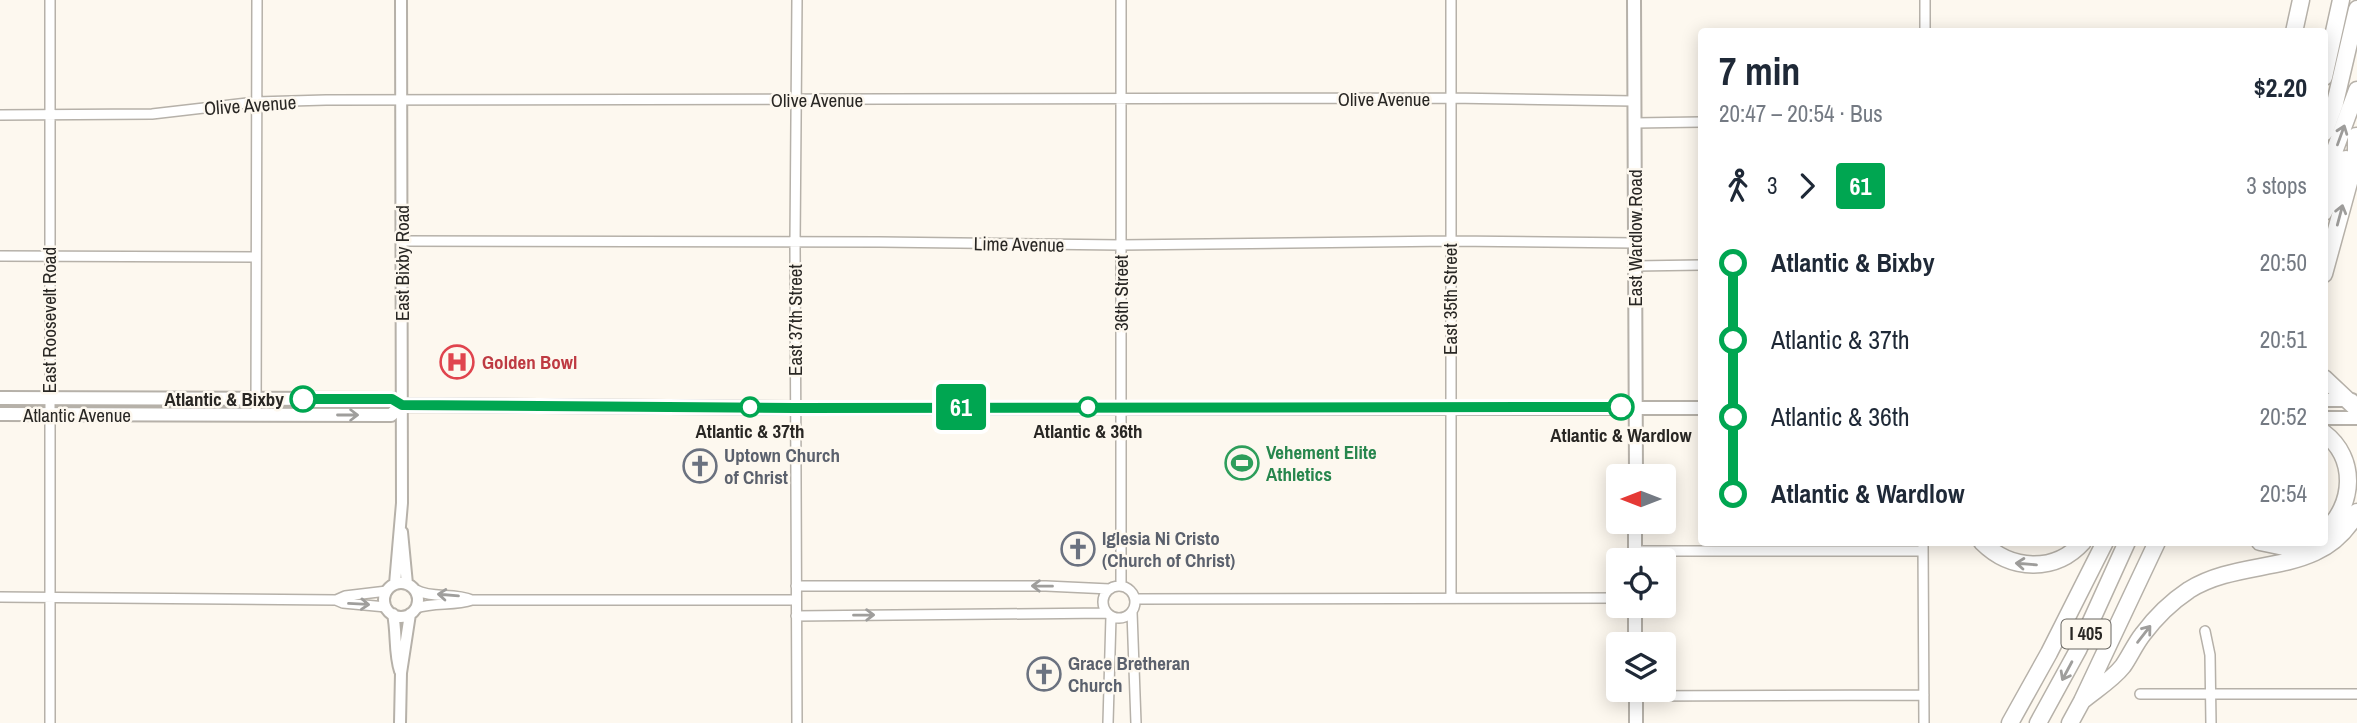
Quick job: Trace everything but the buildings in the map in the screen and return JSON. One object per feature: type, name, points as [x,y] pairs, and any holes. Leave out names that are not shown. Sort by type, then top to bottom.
[{"type":"highway","points":[[2294,28],[2301,0]]},
{"type":"highway","points":[[2325,28],[2331,0]]},
{"type":"highway","points":[[2328,59],[2341,0]]},
{"type":"highway","points":[[2328,120],[2344,68],[2357,9]]},
{"type":"highway","points":[[2328,168],[2357,90]]},
{"type":"highway","points":[[2328,202],[2356,134]]},
{"type":"highway","points":[[2328,259],[2356,157],[2356,134]]},
{"type":"highway","points":[[2328,380],[2355,403]]},
{"type":"highway","points":[[2328,436],[2345,456],[2350,481],[2342,512],[2328,528]]},
{"type":"highway","points":[[2328,546],[2339,538],[2357,512]]},
{"type":"highway","points":[[1986,546],[1990,551],[2008,560],[2035,565],[2055,562],[2078,546]]},
{"type":"highway","points":[[2049,653],[2063,608],[2091,546]]},
{"type":"highway","points":[[2010,723],[2103,546]]},
{"type":"highway","name":"I 405","points":[[2038,723],[2078,650],[2125,546]]},
{"type":"highway","points":[[2058,723],[2107,631],[2144,546]]},
{"type":"highway","name":"I 405","points":[[2070,723],[2155,546]]},
{"type":"highway","points":[[2082,701],[2122,668],[2143,634],[2173,601],[2213,578],[2307,556],[2327,546]]},
{"type":"main road","name":"East Wardlow Road","points":[[1634,0],[1636,464]]},
{"type":"main road","name":"Atlantic Avenue","points":[[0,398],[392,399],[402,405],[795,408],[1698,408]]},
{"type":"main road","points":[[2328,401],[2355,403]]},
{"type":"main road","name":"Atlantic Avenue","points":[[0,414],[391,415],[402,405]]},
{"type":"main road","points":[[2328,418],[2357,418]]},
{"type":"main road","points":[[1636,702],[1636,723]]},
{"type":"street","name":"East Roosevelt Road","points":[[50,0],[50,723]]},
{"type":"street","points":[[256,415],[257,0]]},
{"type":"street","name":"East Bixby Road","points":[[391,588],[400,526],[401,0]]},
{"type":"street","name":"East 37th Street","points":[[797,0],[797,723]]},
{"type":"street","name":"36th Street","points":[[1121,0],[1121,586]]},
{"type":"street","name":"East 35th Street","points":[[1451,0],[1451,598]]},
{"type":"street","points":[[1925,0],[1925,28]]},
{"type":"street","name":"Olive Avenue","points":[[0,115],[152,114],[257,102],[1039,98],[1634,101]]},
{"type":"street","points":[[1635,123],[1698,122]]},
{"type":"street","name":"Lime Avenue","points":[[402,241],[1121,245],[1450,241],[1635,243]]},
{"type":"street","points":[[0,256],[256,257]]},
{"type":"street","points":[[1635,266],[1698,265]]},
{"type":"street","name":"East Bixby Road","points":[[400,526],[411,587]]},
{"type":"street","points":[[1676,554],[1923,547],[1924,723]]},
{"type":"street","points":[[796,586],[1046,586],[1110,589],[1121,586],[1130,590],[1135,599],[1132,612],[1136,723]]},
{"type":"street","points":[[336,600],[391,588],[411,587],[422,594],[453,595],[472,600],[796,600]]},
{"type":"street","points":[[400,723],[401,673],[413,611],[418,601],[411,587]]},
{"type":"street","points":[[391,588],[384,601],[396,636],[397,662],[401,673]]},
{"type":"street","points":[[1108,723],[1109,615],[1103,603],[1106,592],[1110,589]]},
{"type":"street","points":[[0,597],[336,600],[389,611],[400,617],[424,605],[459,604],[472,600]]},
{"type":"street","points":[[1135,599],[1606,598]]},
{"type":"street","points":[[796,617],[1109,615],[1120,619],[1132,612]]},
{"type":"street","points":[[2205,631],[2210,655],[2211,723]]},
{"type":"street","points":[[1676,693],[1924,695]]},
{"type":"street","points":[[2140,694],[2357,694]]},
{"type":"bus line","name":"61","points":[[303,399],[392,399],[402,405],[795,408],[1621,407]]},
{"type":"place","name":"Golden Bowl","points":[[457,362]]},
{"type":"place","name":"Atlantic & Bixby","points":[[303,399]]},
{"type":"place","name":"Atlantic & 37th","points":[[750,407]]},
{"type":"place","name":"Atlantic & 36th","points":[[1088,407]]},
{"type":"place","name":"Atlantic & Wardlow","points":[[1621,407]]},
{"type":"place","name":"Vehement Elite Athletics","points":[[1242,463]]},
{"type":"place","name":"Uptown Church of Christ","points":[[700,466]]},
{"type":"place","name":"Iglesia Ni Cristo (Church of Christ)","points":[[1078,549]]},
{"type":"place","name":"Grace Bretheran Church","points":[[1044,674]]}]
